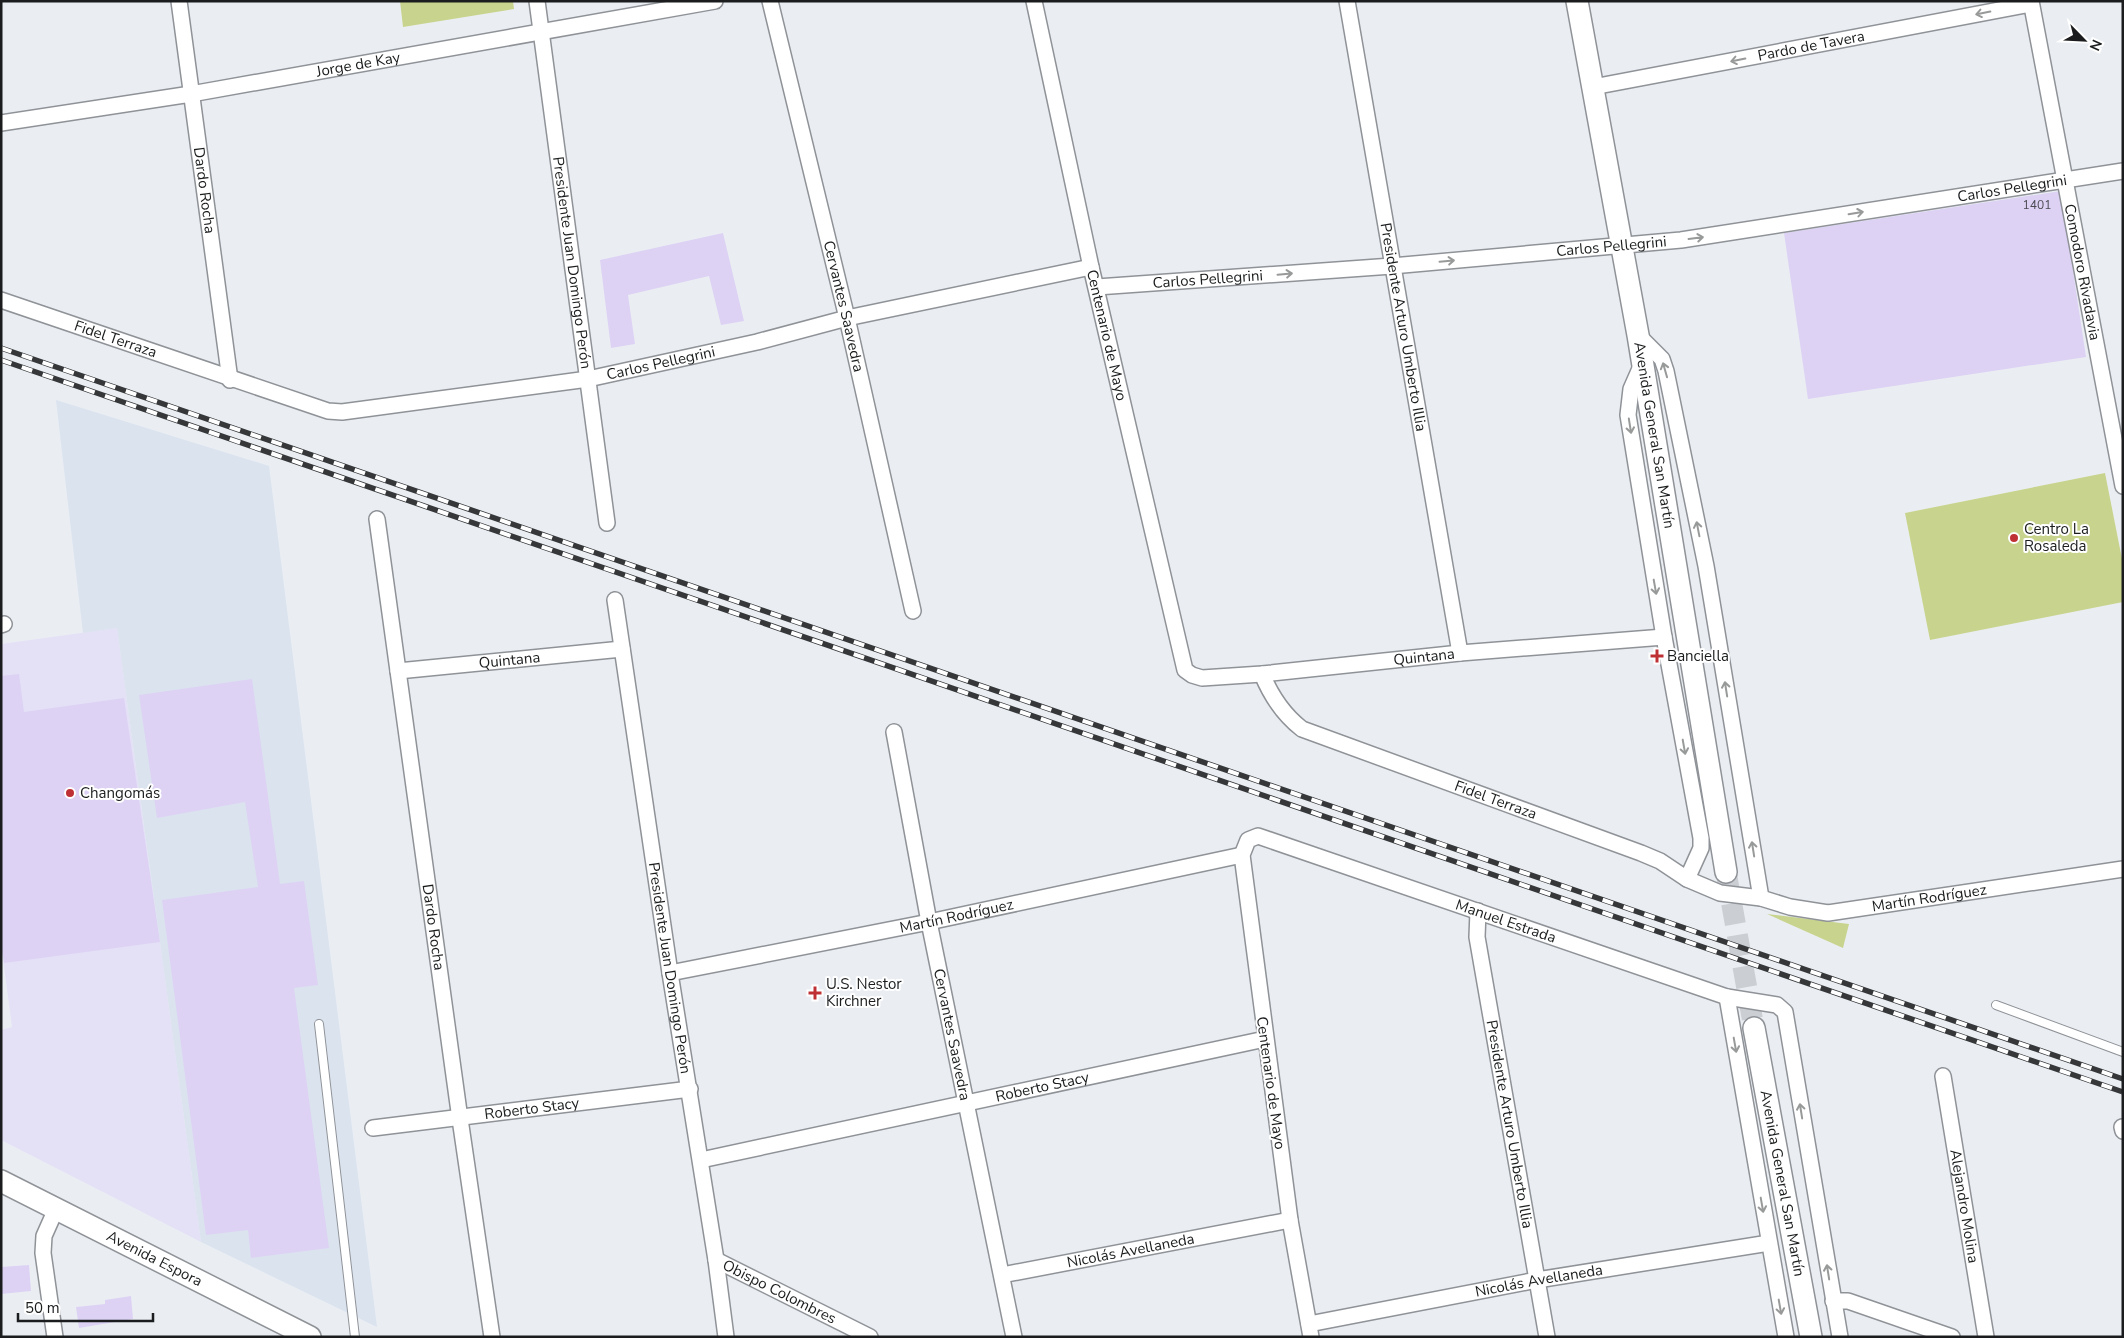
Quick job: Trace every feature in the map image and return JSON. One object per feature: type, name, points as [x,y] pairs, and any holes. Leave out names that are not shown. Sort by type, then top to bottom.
[{"type":"main road","name":"Avenida General San Martín","points":[[1577,1],[1643,362],[1726,872]]},
{"type":"main road","name":"Avenida General San Martín","points":[[1754,1028],[1811,1337]]},
{"type":"main road","name":"Avenida Espora","points":[[1,1181],[310,1337]]},
{"type":"street","name":"Dardo Rocha","points":[[180,1],[230,380]]},
{"type":"street","name":"Presidente Juan Domingo Perón","points":[[537,1],[607,523]]},
{"type":"street","name":"Jorge de Kay","points":[[1,123],[191,94],[540,30],[716,1]]},
{"type":"street","name":"Cervantes Saavedra","points":[[770,1],[847,318],[913,611]]},
{"type":"street","name":"Centenario de Mayo","points":[[1034,1],[1091,267],[1185,670]]},
{"type":"street","name":"Presidente Arturo Umberto Illia","points":[[1347,1],[1460,653]]},
{"type":"street","name":"Pardo de Tavera","points":[[1593,87],[2031,3]]},
{"type":"street","name":"Comodoro Rivadavia","points":[[2031,3],[2123,486]]},
{"type":"street","name":"Carlos Pellegrini","points":[[1097,287],[1392,266],[1621,246],[1709,236],[2123,171]]},
{"type":"street","name":"Carlos Pellegrini","points":[[230,380],[328,411],[342,412],[588,379],[757,342],[847,318],[1091,267]]},
{"type":"street","name":"Fidel Terraza","points":[[1,300],[230,380]]},
{"type":"street","points":[[1638,335],[1662,359],[1666,371],[1706,566],[1761,898]]},
{"type":"street","points":[[1643,362],[1631,389],[1628,414],[1664,637],[1701,838],[1701,848],[1687,879]]},
{"type":"street","name":"Dardo Rocha","points":[[377,519],[492,1337]]},
{"type":"street","name":"Presidente Juan Domingo Perón","points":[[615,600],[670,973],[701,1160],[726,1337]]},
{"type":"street","name":"Quintana","points":[[1185,670],[1192,675],[1202,678],[1264,681],[1460,653],[1664,637]]},
{"type":"street","name":"Quintana","points":[[398,671],[622,649]]},
{"type":"street","name":"Fidel Terraza","points":[[1264,681],[1281,708],[1302,730],[1641,853],[1660,861],[1687,879],[1736,896]]},
{"type":"street","name":"Cervantes Saavedra","points":[[894,732],[929,922],[1014,1337]]},
{"type":"street","name":"Manuel Estrada","points":[[1242,855],[1248,840],[1258,836],[1726,997],[1777,1005],[1785,1012],[1840,1337]]},
{"type":"street","name":"Centenario de Mayo","points":[[1242,855],[1290,1220],[1310,1330]]},
{"type":"street","name":"Martín Rodríguez","points":[[670,973],[929,922],[1242,855]]},
{"type":"street","name":"Martín Rodríguez","points":[[1736,896],[1761,898],[1808,911],[1845,912],[2123,869]]},
{"type":"street","name":"Presidente Arturo Umberto Illia","points":[[1478,911],[1477,937],[1547,1337]]},
{"type":"street","points":[[1726,997],[1786,1337]]},
{"type":"street","name":"Roberto Stacy","points":[[701,1160],[1265,1039]]},
{"type":"street","name":"Alejandro Molina","points":[[1943,1076],[1986,1337]]},
{"type":"street","name":"Roberto Stacy","points":[[373,1128],[690,1090]]},
{"type":"street","points":[[55,1337],[43,1253],[44,1236],[56,1209]]},
{"type":"street","name":"Nicolás Avellaneda","points":[[1002,1275],[1290,1220]]},
{"type":"street","name":"Nicolás Avellaneda","points":[[1310,1330],[1537,1280],[1769,1243]]},
{"type":"street","name":"Obispo Colombres","points":[[716,1260],[870,1337]]},
{"type":"street","points":[[1833,1301],[1848,1301],[1952,1337]]},
{"type":"lane","points":[[1996,1006],[2123,1052]]},
{"type":"lane","points":[[318,1024],[355,1337]]},
{"type":"shaded area","points":[[56,400],[269,466],[377,1327],[201,1242],[117,628],[83,633]]},
{"type":"shaded area","name":"Changomás","points":[[117,628],[201,1242],[1,1140],[1,1030],[12,1027],[1,944],[1,644]]},
{"type":"green space","points":[[400,1],[513,1],[514,9],[403,27]]},
{"type":"green space","name":"Centro La Rosaleda","points":[[2105,473],[2123,564],[2123,602],[1930,640],[1905,513]]},
{"type":"green space","points":[[1767,914],[1849,924],[1843,948]]},
{"type":"building","points":[[2061,191],[2086,357],[1808,399],[1784,233]]},
{"type":"building","points":[[723,233],[744,321],[721,325],[709,276],[628,295],[635,344],[611,348],[600,260]]},
{"type":"building","points":[[19,674],[24,712],[124,698],[160,942],[4,963],[1,944],[1,676]]},
{"type":"building","points":[[252,679],[280,884],[304,881],[318,985],[294,988],[329,1248],[251,1258],[248,1230],[206,1235],[162,900],[258,887],[245,802],[157,818],[139,695]]},
{"type":"building","points":[[29,1265],[31,1291],[1,1294],[1,1267]]},
{"type":"building","points":[[131,1296],[133,1319],[79,1328],[76,1307],[105,1304],[105,1300]]},
{"type":"tunnel","points":[[1726,872],[1754,1028]]},
{"type":"railway","points":[[1,348],[2123,1079]]},
{"type":"railway","points":[[1,360],[2123,1092]]},
{"type":"place","name":"Centro La Rosaleda","points":[[2014,538]]},
{"type":"place","name":"Banciella","points":[[1657,656]]},
{"type":"place","name":"Changomás","points":[[70,793]]},
{"type":"place","name":"U.S. Nestor Kirchner","points":[[815,993]]}]
